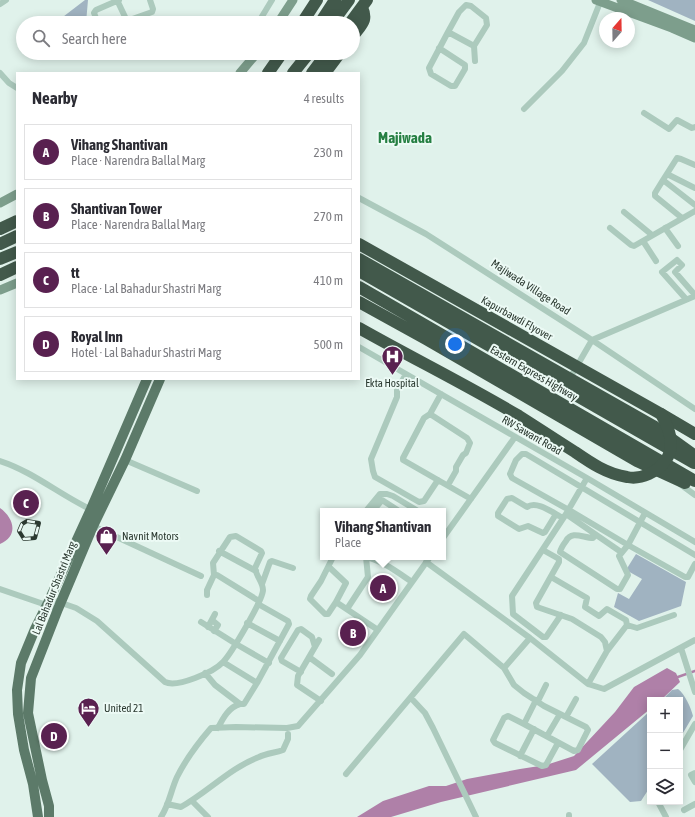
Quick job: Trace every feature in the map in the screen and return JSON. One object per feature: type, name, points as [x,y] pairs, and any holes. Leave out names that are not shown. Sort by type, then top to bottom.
[{"type":"highway","points":[[325,16],[335,0]]},
{"type":"highway","points":[[337,16],[349,0]]},
{"type":"highway","points":[[347,16],[362,2]]},
{"type":"highway","points":[[354,16],[362,2]]},
{"type":"highway","points":[[360,26],[365,16],[362,2]]},
{"type":"highway","points":[[306,16],[312,3]]},
{"type":"highway","points":[[269,72],[277,60]]},
{"type":"highway","points":[[294,72],[303,60]]},
{"type":"highway","points":[[306,72],[314,60]]},
{"type":"highway","points":[[313,72],[322,60]]},
{"type":"highway","points":[[326,72],[335,60]]},
{"type":"highway","points":[[0,229],[16,221]]},
{"type":"highway","points":[[0,244],[16,236]]},
{"type":"highway","name":"Kapurbawdi Flyover","points":[[360,245],[695,434]]},
{"type":"highway","points":[[0,259],[16,252]]},
{"type":"highway","points":[[360,265],[570,378],[655,427],[695,456]]},
{"type":"highway","name":"Eastern Express Highway","points":[[360,265],[695,464]]},
{"type":"highway","points":[[0,275],[16,267]]},
{"type":"highway","name":"Eastern Express Highway","points":[[360,288],[695,481]]},
{"type":"highway","points":[[360,303],[426,339],[637,462],[695,487]]},
{"type":"highway","points":[[360,329],[518,416],[609,473],[628,478],[642,477],[654,472],[662,465],[669,456],[671,446],[669,430],[661,414]]},
{"type":"main road","name":"Lal Bahadur Shastri Marg","points":[[49,817],[49,806],[28,713],[31,678],[59,605],[93,526],[94,511],[147,380]]},
{"type":"main road","name":"Lal Bahadur Shastri Marg","points":[[38,817],[33,784],[24,750],[18,714],[17,690],[21,663],[35,629],[94,511],[125,460],[160,380]]},
{"type":"main road","points":[[35,629],[35,645],[27,664],[23,693],[24,708],[45,817]]},
{"type":"main road","points":[[35,645],[48,633]]},
{"type":"street","points":[[0,4],[6,0]]},
{"type":"street","points":[[95,16],[94,12],[96,10],[118,0],[122,16]]},
{"type":"street","points":[[141,16],[152,12],[153,9],[150,0]]},
{"type":"street","points":[[262,16],[272,0]]},
{"type":"street","points":[[621,0],[695,30]]},
{"type":"street","points":[[282,16],[291,1]]},
{"type":"street","points":[[524,109],[562,71],[584,43],[599,1],[695,38]]},
{"type":"street","points":[[439,48],[465,65],[465,69],[455,86],[452,86],[431,74],[430,68],[439,48],[459,12],[466,5],[472,3],[486,18],[487,25],[474,46],[475,61]]},
{"type":"street","points":[[448,32],[474,46]]},
{"type":"street","points":[[241,72],[251,60]]},
{"type":"street","points":[[0,73],[9,83],[16,87]]},
{"type":"street","points":[[644,112],[669,129],[677,120],[692,128],[695,127]]},
{"type":"street","points":[[682,218],[655,196],[655,193],[677,158],[681,158],[695,165]]},
{"type":"street","points":[[667,174],[695,188]]},
{"type":"street","points":[[663,180],[695,205]]},
{"type":"street","points":[[0,203],[16,195]]},
{"type":"street","name":"Majiwada Village Road","points":[[360,199],[426,234],[592,340],[695,409]]},
{"type":"street","points":[[610,228],[631,246],[634,246],[695,211]]},
{"type":"street","points":[[624,212],[652,236]]},
{"type":"street","points":[[665,228],[678,246]]},
{"type":"street","points":[[643,241],[656,261]]},
{"type":"street","points":[[570,378],[592,340],[695,296],[676,272],[682,265],[677,260],[662,272],[680,293],[683,300]]},
{"type":"street","points":[[664,278],[683,300]]},
{"type":"street","points":[[0,290],[16,283]]},
{"type":"street","points":[[680,293],[688,288]]},
{"type":"street","name":"RW Sawant Road","points":[[360,348],[695,542]]},
{"type":"street","points":[[406,374],[397,390],[397,397],[372,459],[373,472],[375,477],[419,502],[424,501],[438,480]]},
{"type":"street","points":[[441,394],[430,414],[424,418],[403,458],[404,460],[471,498]]},
{"type":"street","points":[[430,414],[467,438],[470,443],[466,453],[463,455],[456,467],[456,471],[448,485]]},
{"type":"street","points":[[446,534],[515,437]]},
{"type":"street","points":[[621,552],[512,478],[510,474],[516,460],[522,454],[526,454],[695,555]]},
{"type":"street","points":[[125,460],[197,491]]},
{"type":"street","points":[[0,461],[37,478],[94,511]]},
{"type":"street","points":[[561,615],[546,637],[543,637],[514,614],[512,596],[566,514],[587,478]]},
{"type":"street","points":[[673,478],[695,495]]},
{"type":"street","points":[[371,508],[380,494],[387,494],[413,508]]},
{"type":"street","points":[[556,514],[543,533],[528,526],[519,529],[498,516],[498,513],[507,499],[512,498],[527,507],[531,504],[536,504],[556,514],[566,514],[628,545],[685,578],[688,577],[695,564]]},
{"type":"street","points":[[372,508],[382,500],[394,508]]},
{"type":"street","points":[[596,535],[593,538],[572,535],[568,536],[560,552],[617,589],[620,588],[628,575],[619,556],[628,545],[645,513]]},
{"type":"street","points":[[93,526],[201,576]]},
{"type":"street","points":[[0,589],[59,605],[76,608],[97,621],[164,682],[174,684],[205,674],[212,670],[223,662],[236,644],[259,603],[263,591],[262,584],[255,568],[262,553],[261,551],[236,536],[230,537],[213,563],[214,575],[207,595]]},
{"type":"street","points":[[543,550],[559,559],[559,562],[536,603],[537,607],[572,619],[601,637],[605,642],[607,651]]},
{"type":"street","points":[[220,551],[256,571]]},
{"type":"street","points":[[329,567],[346,583],[328,614],[325,614],[310,599],[310,596],[322,581],[332,560]]},
{"type":"street","points":[[347,609],[368,577],[366,560]]},
{"type":"street","points":[[377,560],[412,582]]},
{"type":"street","points":[[161,817],[177,777],[201,740],[211,728],[287,728],[298,726],[360,654],[427,560]]},
{"type":"street","points":[[429,560],[588,684],[604,689],[695,640]]},
{"type":"street","points":[[262,584],[270,562],[272,561],[293,568]]},
{"type":"street","points":[[214,575],[288,621],[289,624],[244,704],[234,706],[222,720],[218,728]]},
{"type":"street","points":[[551,577],[588,598],[585,607],[599,616],[606,609],[608,609],[626,620],[627,625]]},
{"type":"street","points":[[336,602],[378,630]]},
{"type":"street","points":[[208,627],[216,614]]},
{"type":"street","points":[[627,625],[637,628],[674,616]]},
{"type":"street","points":[[212,620],[218,625],[214,631]]},
{"type":"street","points":[[201,622],[236,644],[269,662]]},
{"type":"street","points":[[247,623],[280,641]]},
{"type":"street","points":[[588,684],[607,651],[627,625]]},
{"type":"street","points":[[301,672],[282,661],[281,658],[298,630],[301,629],[312,637],[315,648]]},
{"type":"street","points":[[346,774],[464,634],[504,668],[514,685],[537,701],[586,727],[588,730],[578,750],[574,751],[508,716],[504,718],[493,740],[494,743],[542,766],[546,765],[558,743]]},
{"type":"street","points":[[504,668],[530,638]]},
{"type":"street","points":[[295,693],[298,676],[319,640]]},
{"type":"street","points":[[681,648],[695,692]]},
{"type":"street","points":[[309,657],[330,672],[331,664]]},
{"type":"street","points":[[223,662],[257,683]]},
{"type":"street","points":[[205,674],[215,685],[240,704]]},
{"type":"street","points":[[297,685],[320,701]]},
{"type":"street","points":[[524,724],[546,685]]},
{"type":"street","points":[[411,698],[425,713],[476,817]]},
{"type":"street","points":[[547,736],[576,699]]},
{"type":"street","points":[[683,745],[695,724]]},
{"type":"street","points":[[520,756],[534,729]]},
{"type":"street","points":[[167,804],[181,807],[220,779],[249,762],[259,757],[283,750],[288,739],[288,734]]},
{"type":"street","points":[[695,773],[691,774],[695,782]]},
{"type":"street","points":[[192,800],[208,817]]},
{"type":"street","points":[[684,810],[695,804]]},
{"type":"street","points":[[660,805],[666,817]]},
{"type":"shaded area","points":[[85,0],[88,0],[87,16],[64,16]]},
{"type":"shaded area","points":[[648,0],[695,0],[695,21]]},
{"type":"shaded area","points":[[0,508],[9,517],[12,532],[6,541],[0,544]]},
{"type":"shaded area","points":[[636,554],[686,582],[681,606],[639,621],[614,607],[618,593],[629,599],[642,579],[626,570]]},
{"type":"shaded area","points":[[667,668],[676,673],[680,682],[664,697],[647,697],[647,711],[576,770],[441,802],[391,817],[357,817],[383,801],[429,786],[446,786],[467,779],[546,765],[574,756],[615,712],[634,687]]},
{"type":"shaded area","points":[[678,689],[683,694],[693,716],[683,733],[683,697],[665,697],[672,690]]},
{"type":"shaded area","points":[[647,714],[647,792],[641,801],[630,802],[592,764]]},
{"type":"waterway","points":[[675,678],[695,671]]},
{"type":"railway","points":[[27,521],[39,523],[35,538],[24,539],[19,531],[22,524],[27,521]]},
{"type":"place","name":"Ekta Hospital","points":[[392,376]]},
{"type":"place","name":"tt","points":[[26,503]]},
{"type":"place","name":"Navnit Motors","points":[[106,556]]},
{"type":"place","name":"Vihang Shantivan","points":[[383,588]]},
{"type":"place","name":"Shantivan Tower","points":[[353,633]]},
{"type":"place","name":"United 21","points":[[88,728]]},
{"type":"place","name":"Royal Inn","points":[[54,736]]},
{"type":"district","name":"Majiwada","points":[[405,137]]}]
